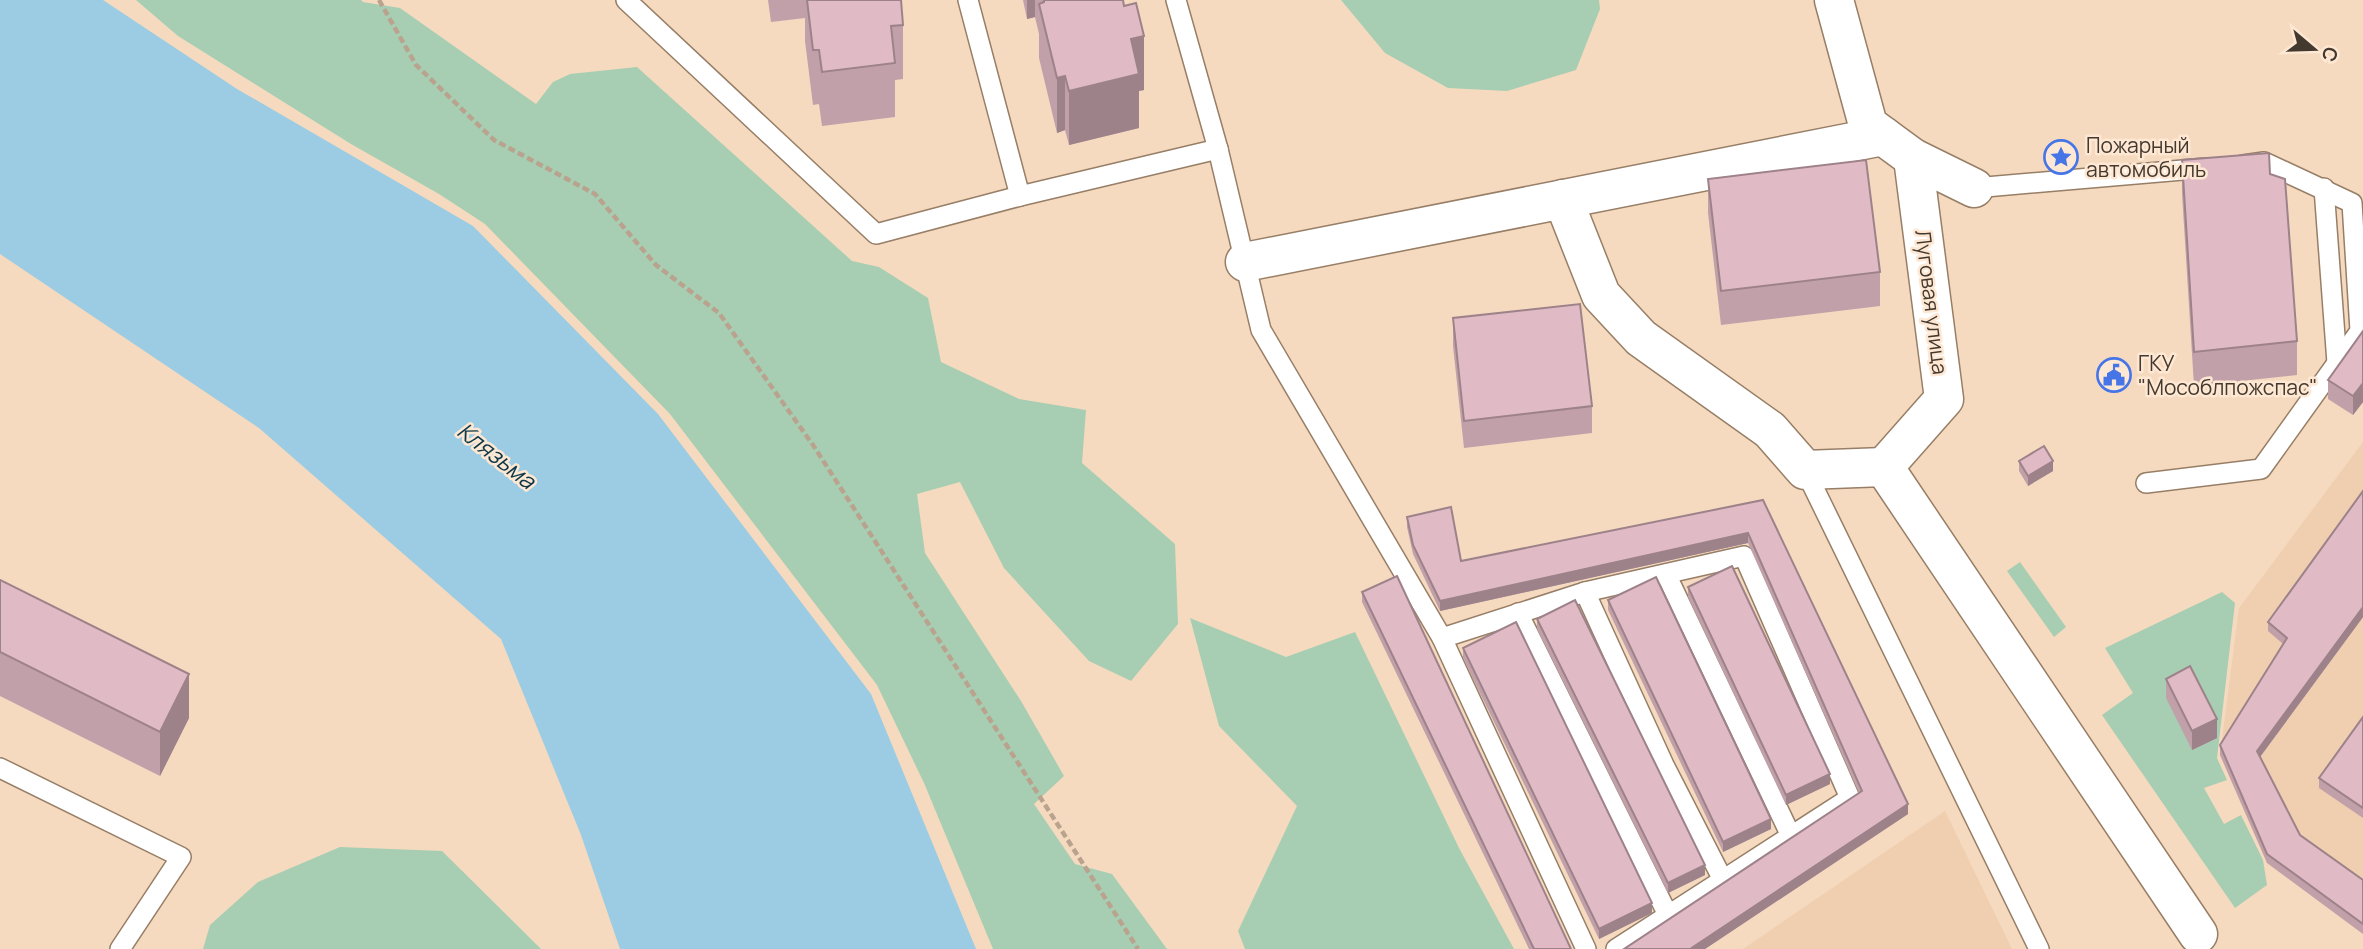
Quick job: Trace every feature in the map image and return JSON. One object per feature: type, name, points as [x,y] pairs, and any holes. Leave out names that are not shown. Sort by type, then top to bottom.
[{"type":"street","points":[[1834,0],[1868,125],[1913,158],[1974,188]]},
{"type":"street","points":[[1245,262],[1883,136]]},
{"type":"street","name":"Луговая улица","points":[[1884,467],[1944,398],[1913,158]]},
{"type":"street","points":[[1563,199],[1601,295],[1641,338],[1770,430],[1805,470],[1884,467],[2198,934]]},
{"type":"lane","points":[[626,0],[876,234],[1217,149]]},
{"type":"lane","points":[[968,0],[1020,196]]},
{"type":"lane","points":[[1176,0],[1217,149],[1261,330],[1442,638],[1586,949]]},
{"type":"lane","points":[[1974,188],[2264,162],[2352,203],[2360,331],[2261,469],[2146,483]]},
{"type":"lane","points":[[2324,188],[2337,363]]},
{"type":"lane","points":[[1805,470],[2039,949]]},
{"type":"lane","points":[[1442,638],[1585,592],[1744,556],[1850,798],[1790,834],[1616,949]]},
{"type":"lane","points":[[1666,574],[1790,834]]},
{"type":"lane","points":[[1585,592],[1664,765],[1723,880]]},
{"type":"lane","points":[[1518,613],[1668,915]]},
{"type":"lane","points":[[0,768],[181,857],[120,949]]},
{"type":"path","points":[[379,0],[416,65],[494,140],[594,194],[656,265],[719,313],[813,444],[1138,949]]},
{"type":"shaded area","points":[[2363,442],[2363,934],[2267,863],[2220,755],[2239,608]]},
{"type":"shaded area","points":[[1945,811],[2012,949],[1743,949]]},
{"type":"green space","points":[[136,0],[361,0],[400,8],[536,104],[553,82],[570,74],[637,67],[852,261],[879,267],[928,298],[941,362],[1019,399],[1086,410],[1082,463],[1175,544],[1178,624],[1131,681],[1089,661],[1004,568],[960,482],[917,494],[925,553],[1021,701],[1064,776],[1034,804],[1075,864],[1112,874],[1167,949],[993,949],[924,783],[877,685],[670,414],[485,224],[178,36]]},
{"type":"green space","points":[[1341,0],[1599,0],[1600,9],[1576,70],[1507,91],[1448,88],[1385,53]]},
{"type":"green space","points":[[2020,562],[2066,627],[2054,637],[2007,571]]},
{"type":"green space","points":[[2222,592],[2235,603],[2217,758],[2227,780],[2204,788],[2224,824],[2241,815],[2263,860],[2267,885],[2235,908],[2102,715],[2133,693],[2105,648]]},
{"type":"green space","points":[[1190,618],[1286,657],[1355,632],[1459,848],[1514,949],[1245,949],[1238,931],[1297,806],[1219,726]]},
{"type":"green space","points":[[340,847],[442,851],[541,949],[203,949],[210,925],[258,882]]},
{"type":"water","name":"Клязьма","points":[[0,0],[103,0],[237,89],[473,226],[658,414],[871,694],[976,949],[620,949],[581,835],[501,639],[259,428],[0,254]]},
{"type":"building","points":[[807,0],[901,0],[903,25],[891,26],[895,63],[822,72],[819,50],[813,50]]},
{"type":"building","points":[[1044,0],[1123,0],[1124,6],[1136,3],[1144,36],[1131,39],[1139,74],[1069,91],[1065,76],[1057,78],[1039,4]]},
{"type":"building","points":[[2269,153],[2270,174],[2285,179],[2297,341],[2194,352],[2182,160]]},
{"type":"building","points":[[1866,160],[1880,272],[1721,291],[1708,179]]},
{"type":"building","points":[[1580,304],[1592,406],[1464,421],[1453,318]]},
{"type":"building","points":[[2363,331],[2363,383],[2353,396],[2328,380]]},
{"type":"building","points":[[2044,446],[2053,461],[2028,476],[2019,461]]},
{"type":"building","points":[[2363,491],[2363,607],[2257,751],[2300,835],[2363,880],[2363,924],[2267,854],[2220,745],[2287,638],[2268,622]]},
{"type":"building","points":[[1763,500],[1908,804],[1690,949],[1624,949],[1862,791],[1748,533],[1440,601],[1413,545],[1407,517],[1451,507],[1461,561]]},
{"type":"building","points":[[1732,566],[1830,774],[1786,795],[1688,587]]},
{"type":"building","points":[[1397,576],[1571,949],[1534,949],[1362,592]]},
{"type":"building","points":[[1656,577],[1771,819],[1723,842],[1608,600]]},
{"type":"building","points":[[0,580],[189,674],[160,732],[0,652]]},
{"type":"building","points":[[1575,600],[1705,865],[1668,883],[1537,619]]},
{"type":"building","points":[[1516,622],[1652,903],[1599,929],[1463,648]]},
{"type":"building","points":[[2190,666],[2217,719],[2192,731],[2166,679]]},
{"type":"building","points":[[2363,717],[2363,808],[2319,778]]},
{"type":"place","name":"Пожарный автомобиль","points":[[2061,157]]},
{"type":"place","name":"ГКУ \"Мособлпожспас\"","points":[[2114,375]]}]
